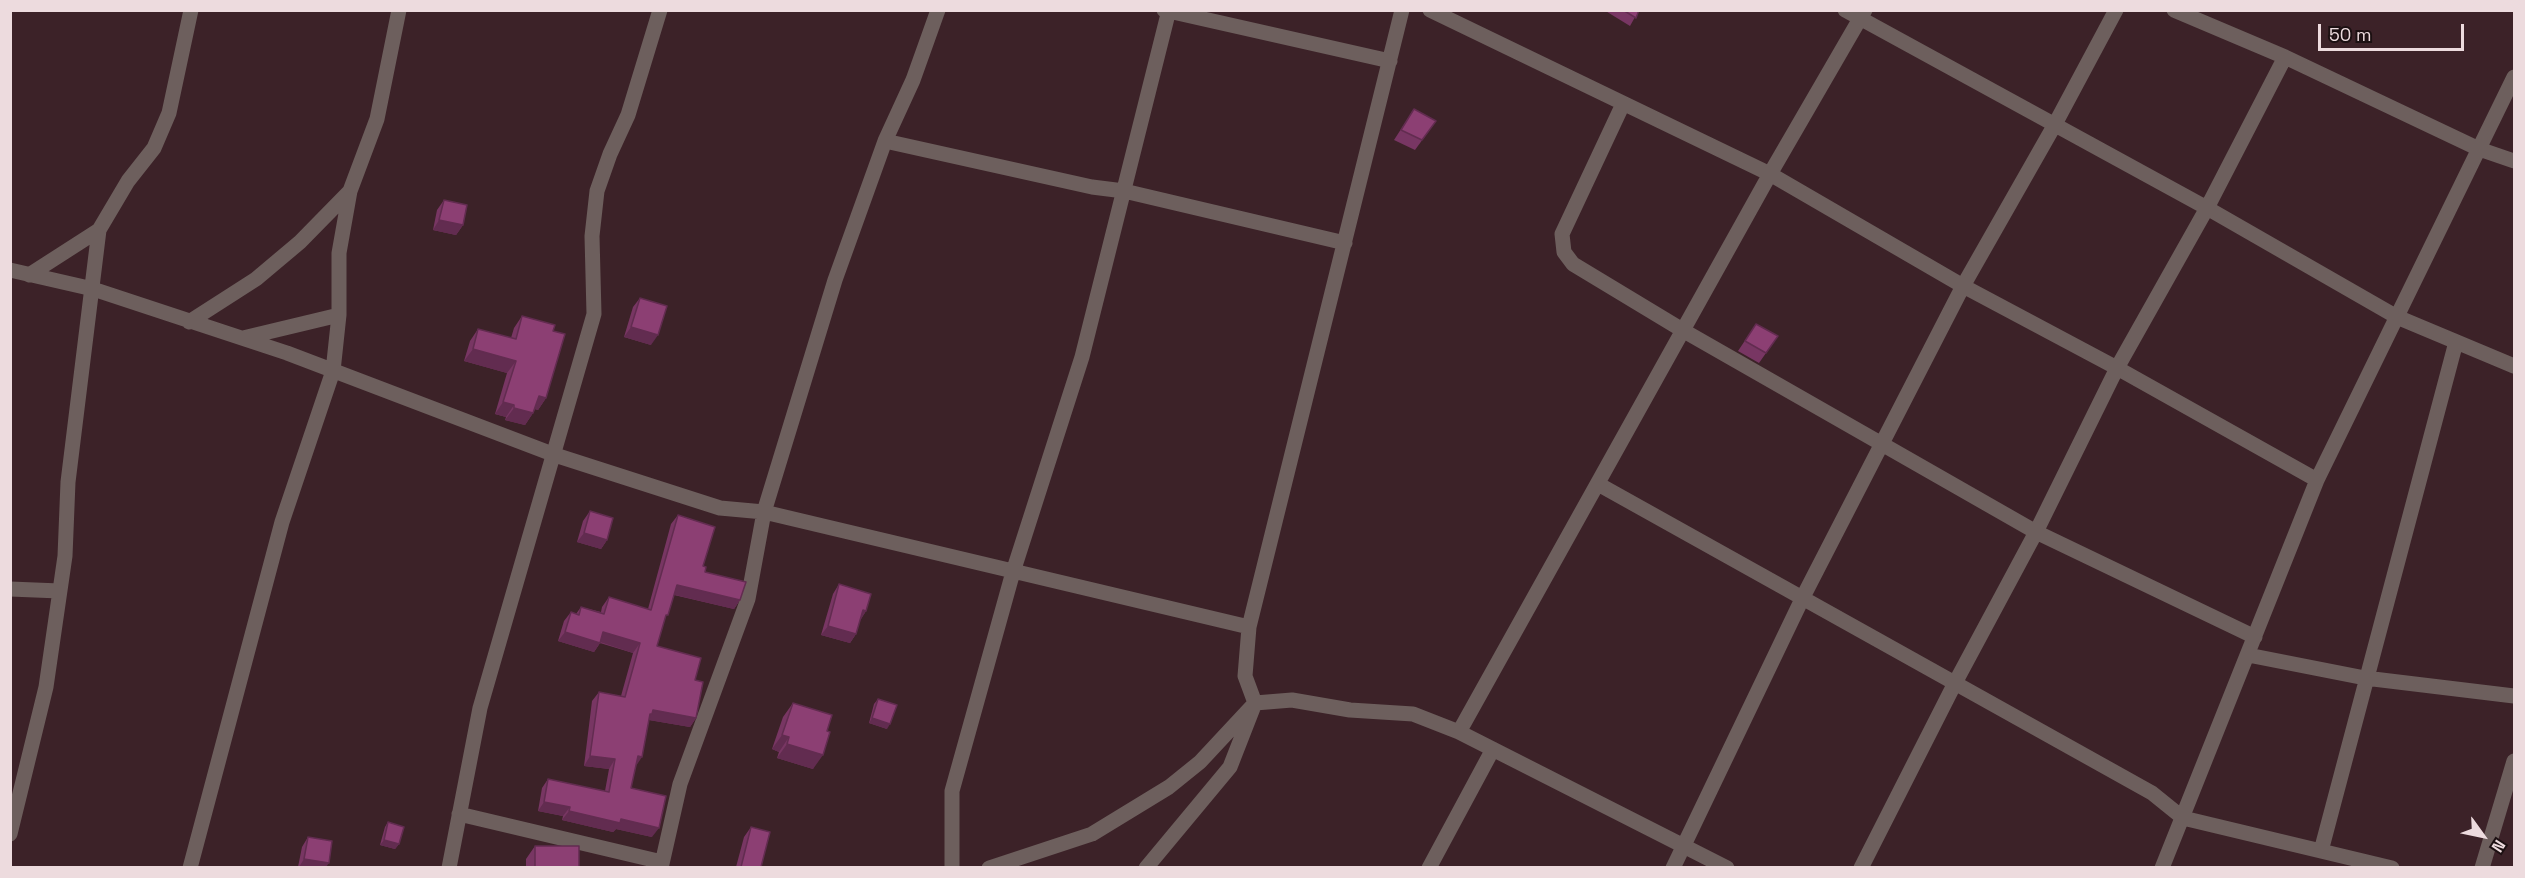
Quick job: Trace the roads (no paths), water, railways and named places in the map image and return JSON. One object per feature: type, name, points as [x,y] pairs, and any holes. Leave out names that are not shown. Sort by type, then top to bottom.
[{"type":"street","points":[[10,834],[46,687],[65,556],[68,482],[99,230],[128,181],[154,148],[169,113],[191,10]]},
{"type":"street","points":[[190,867],[282,522],[333,371],[339,315],[339,253],[350,191],[377,119],[399,10]]},
{"type":"street","points":[[449,867],[480,708],[594,314],[592,236],[597,191],[610,154],[628,115],[660,10]]},
{"type":"street","points":[[459,814],[661,865],[680,784],[748,599],[764,512],[835,280],[885,141],[913,80],[938,10]]},
{"type":"street","points":[[1146,867],[1230,767],[1255,703],[1245,676],[1249,627],[1402,10]]},
{"type":"street","points":[[1430,10],[1770,174],[1963,286],[2117,368],[2317,480]]},
{"type":"street","points":[[1845,10],[1862,15],[2054,126],[2206,208],[2397,317],[2514,366]]},
{"type":"street","points":[[1673,867],[1803,597],[1963,286],[2054,126],[2116,10]]},
{"type":"street","points":[[2174,10],[2285,57],[2479,149],[2514,161]]},
{"type":"street","points":[[952,867],[952,791],[1013,572],[1082,357],[1167,11],[1390,61]]},
{"type":"street","points":[[1459,732],[1770,174],[1862,15]]},
{"type":"street","points":[[1861,867],[1955,683],[2036,532],[2117,368],[2206,208],[2285,57]]},
{"type":"street","points":[[2162,867],[2317,480],[2514,77]]},
{"type":"street","points":[[1623,104],[1562,234],[1564,252],[1573,264],[1684,331],[2036,532],[2255,637]]},
{"type":"street","points":[[885,141],[1092,187],[1124,191],[1345,243]]},
{"type":"street","points":[[189,322],[256,279],[300,242],[350,191]]},
{"type":"street","points":[[29,274],[99,230]]},
{"type":"street","points":[[10,270],[93,290],[242,339],[555,455],[720,508],[764,512],[1249,627]]},
{"type":"street","points":[[242,339],[339,315]]},
{"type":"street","points":[[2321,851],[2365,678],[2456,342]]},
{"type":"street","points":[[1598,484],[2152,793],[2183,818],[2392,867]]},
{"type":"street","points":[[10,589],[60,591]]},
{"type":"street","points":[[2248,655],[2365,678],[2514,696]]},
{"type":"street","points":[[990,867],[1008,864],[1092,834],[1169,788],[1200,762],[1255,703],[1292,700],[1350,710],[1413,714],[1459,732],[1727,867]]},
{"type":"street","points":[[1429,867],[1493,749]]},
{"type":"street","points":[[2482,867],[2514,761]]}]
